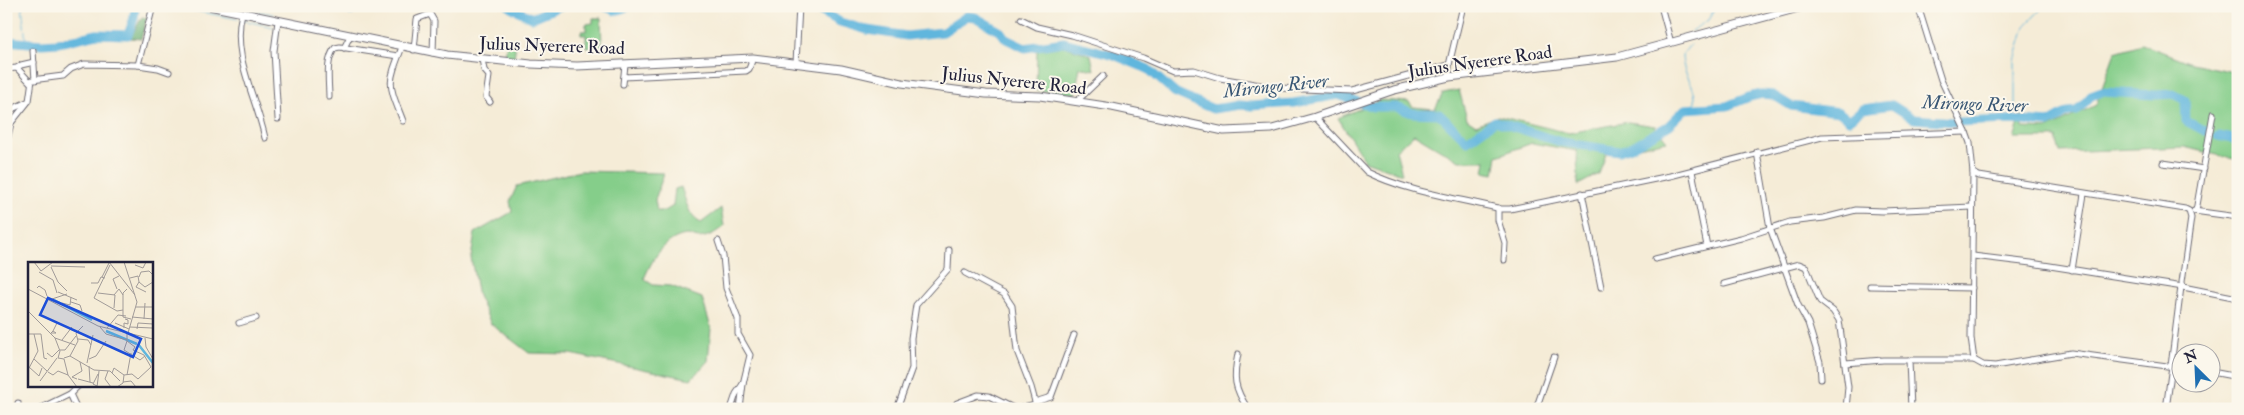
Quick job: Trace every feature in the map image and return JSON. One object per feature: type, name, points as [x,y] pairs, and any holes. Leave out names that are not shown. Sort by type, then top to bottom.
[{"type":"highway","name":"Julius Nyerere Road","points":[[209,6],[240,18],[278,21],[433,53],[568,66],[626,65],[695,59],[753,58],[842,69],[902,83],[986,94],[1040,96],[1224,131],[1272,129],[1344,108],[1369,98],[1424,82],[1449,77],[1624,56],[1779,9],[1806,6]]},
{"type":"street","points":[[138,65],[153,6]]},
{"type":"street","points":[[796,63],[799,6]]},
{"type":"street","points":[[1449,77],[1448,65],[1463,6]]},
{"type":"street","points":[[1661,6],[1671,43]]},
{"type":"street","points":[[1918,6],[1942,80],[1970,143],[1973,173],[1973,256],[1970,338],[1974,360]]},
{"type":"street","points":[[414,50],[416,20],[421,16],[430,14],[434,19],[433,53]]},
{"type":"street","points":[[240,18],[239,48],[265,138]]},
{"type":"street","points":[[1021,19],[1038,27],[1072,34],[1143,58],[1173,71],[1194,70],[1220,78],[1278,88],[1352,91],[1448,65]]},
{"type":"street","points":[[278,21],[274,51],[278,119]]},
{"type":"street","points":[[344,48],[350,36]]},
{"type":"street","points":[[402,47],[389,85],[402,121]]},
{"type":"street","points":[[329,97],[331,54],[335,48],[398,56]]},
{"type":"street","points":[[6,145],[10,123],[27,103],[30,96],[34,62],[33,51]]},
{"type":"street","points":[[626,65],[623,81],[746,71],[750,69],[753,58]]},
{"type":"street","points":[[482,59],[484,70],[489,76],[486,97],[490,102]]},
{"type":"street","points":[[6,69],[17,68],[34,62]]},
{"type":"street","points":[[32,81],[62,76],[71,69],[84,64],[138,65],[169,72]]},
{"type":"street","points":[[17,68],[32,81]]},
{"type":"street","points":[[1076,102],[1103,76]]},
{"type":"street","points":[[6,112],[20,104],[27,103]]},
{"type":"street","points":[[2196,211],[2213,114]]},
{"type":"street","points":[[1315,117],[1367,172],[1374,176],[1403,186],[1498,208],[1510,209],[1692,171],[1757,152],[1835,135],[1965,129]]},
{"type":"street","points":[[1757,152],[1770,228],[1798,305],[1808,323],[1820,362],[1821,379]]},
{"type":"street","points":[[2163,163],[2204,169]]},
{"type":"street","points":[[1692,171],[1707,246]]},
{"type":"street","points":[[1973,173],[1979,176],[2084,194],[2238,217]]},
{"type":"street","points":[[1582,193],[1601,287]]},
{"type":"street","points":[[2072,270],[2084,194]]},
{"type":"street","points":[[1655,259],[1741,238],[1795,221],[1824,218],[1856,210],[1883,211],[1972,207]]},
{"type":"street","points":[[1498,208],[1498,220],[1505,243],[1504,260]]},
{"type":"street","points":[[2175,342],[2192,218],[2189,211]]},
{"type":"street","points":[[718,241],[723,256],[726,288],[738,319],[738,334],[750,352],[740,409]]},
{"type":"street","points":[[897,409],[912,368],[911,338],[916,305],[948,269],[949,250]]},
{"type":"street","points":[[1973,256],[2182,287],[2238,298]]},
{"type":"street","points":[[1724,284],[1804,265],[1808,270],[1820,301],[1833,311],[1839,320],[1848,387],[1846,409]]},
{"type":"street","points":[[965,273],[1008,298],[1014,319],[1017,351],[1036,405]]},
{"type":"street","points":[[1870,286],[1972,288]]},
{"type":"street","points":[[239,323],[256,318]]},
{"type":"street","points":[[957,403],[978,395],[989,396],[1017,409],[1036,405],[1051,397],[1074,335]]},
{"type":"street","points":[[1845,364],[1909,360],[1974,360],[1983,365],[1995,366],[2072,353],[2172,366],[2166,409]]},
{"type":"street","points":[[1238,354],[1235,385],[1237,392],[1248,409]]},
{"type":"street","points":[[1536,409],[1554,357]]},
{"type":"street","points":[[1909,360],[1911,409]]},
{"type":"street","points":[[2222,374],[2238,377]]},
{"type":"street","points":[[730,409],[736,394],[743,384]]},
{"type":"street","points":[[39,409],[70,394],[76,388]]},
{"type":"street","points":[[70,394],[77,409]]},
{"type":"green space","points":[[142,17],[147,18],[141,39],[130,38]]},
{"type":"green space","points":[[593,18],[601,18],[602,47],[586,47],[586,35],[581,35],[581,31],[586,31],[586,24],[593,23]]},
{"type":"green space","points":[[507,42],[516,43],[514,58],[505,57]]},
{"type":"green space","points":[[2142,44],[2191,63],[2238,73],[2238,160],[2184,147],[2060,152],[2056,138],[2014,138],[2022,115],[2023,128],[2047,129],[2096,105],[2115,52]]},
{"type":"green space","points":[[1064,46],[1091,55],[1094,70],[1080,67],[1075,94],[1036,90],[1037,50]]},
{"type":"green space","points":[[1459,90],[1467,119],[1476,125],[1498,116],[1569,133],[1628,122],[1655,126],[1667,141],[1606,154],[1599,174],[1578,185],[1577,151],[1532,143],[1497,156],[1494,174],[1484,172],[1486,161],[1459,161],[1414,134],[1396,150],[1402,174],[1365,161],[1338,118],[1380,100],[1409,102],[1413,107],[1435,109],[1443,93]]},
{"type":"green space","points":[[580,171],[664,173],[655,200],[657,211],[665,211],[673,206],[675,189],[681,187],[690,212],[701,223],[721,208],[724,226],[706,237],[699,238],[687,235],[672,240],[660,251],[644,279],[653,285],[671,286],[702,298],[711,328],[708,361],[691,379],[570,354],[529,353],[491,324],[478,296],[471,258],[475,233],[512,212],[510,201],[517,186]]},
{"type":"waterway","points":[[22,6],[26,42]]},
{"type":"waterway","name":"Mirongo River","points":[[6,41],[42,44],[58,43],[97,34],[128,35],[134,18],[135,6]]},
{"type":"waterway","points":[[236,6],[273,14]]},
{"type":"waterway","name":"Mirongo River","points":[[340,6],[351,11],[359,6]]},
{"type":"waterway","name":"Mirongo River","points":[[509,6],[532,18],[560,6]]},
{"type":"waterway","name":"Mirongo River","points":[[604,6],[616,11],[629,6]]},
{"type":"waterway","name":"Mirongo River","points":[[811,6],[840,22],[867,30],[907,36],[943,32],[967,16],[975,17],[1001,32],[1006,39],[1025,48],[1064,42],[1114,55],[1148,69],[1174,92],[1213,109],[1240,105],[1294,103],[1338,95],[1373,107],[1396,107],[1412,113],[1439,114],[1467,141],[1495,121],[1561,142],[1619,151],[1631,147],[1668,126],[1685,109],[1727,106],[1762,94],[1773,95],[1791,106],[1839,112],[1849,120],[1863,109],[1892,105],[1914,119],[1955,122],[2011,120],[2049,123],[2068,112],[2077,111],[2091,96],[2102,92],[2173,94],[2185,100],[2186,121],[2205,131]]},
{"type":"waterway","points":[[1691,31],[1710,19],[1715,6]]},
{"type":"waterway","points":[[2011,120],[2015,112],[2015,60],[2025,26],[2044,6]]},
{"type":"waterway","points":[[181,7],[185,9]]},
{"type":"waterway","points":[[191,10],[238,19]]},
{"type":"waterway","points":[[242,20],[273,27]]},
{"type":"waterway","points":[[1690,45],[1682,55],[1685,70],[1694,91],[1695,108]]},
{"type":"waterway","name":"Mirongo River","points":[[2218,136],[2238,140]]}]
